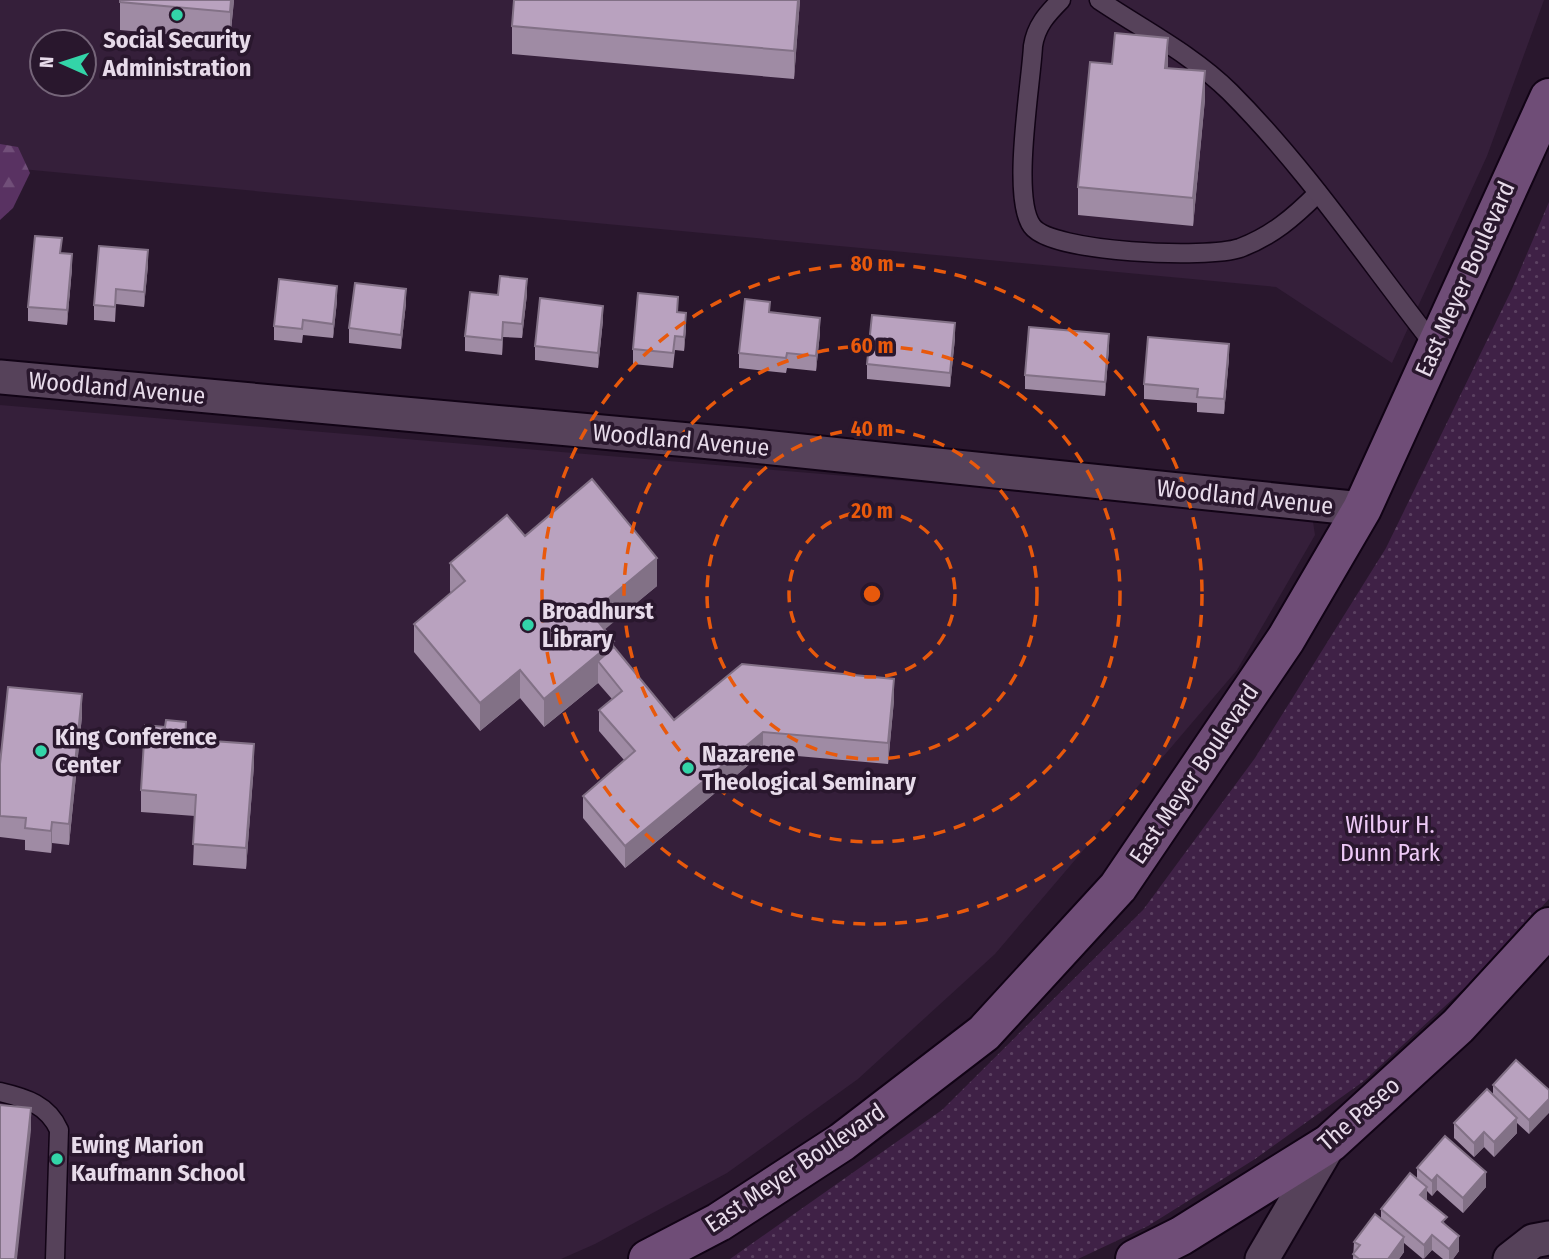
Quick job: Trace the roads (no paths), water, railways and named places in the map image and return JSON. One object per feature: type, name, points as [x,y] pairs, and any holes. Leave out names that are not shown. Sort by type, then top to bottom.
[{"type":"main road","name":"East Meyer Boulevard","points":[[648,1259],[719,1222],[842,1142],[984,1033],[1118,887],[1286,639],[1362,509],[1543,110],[1549,78]]},
{"type":"main road","name":"The Paseo","points":[[1135,1259],[1180,1247],[1330,1143],[1458,1026],[1549,927]]},
{"type":"street","name":"Woodland Avenue","points":[[0,377],[718,443],[1362,509]]},
{"type":"street","points":[[1262,1259],[1330,1143]]},
{"type":"street","points":[[1510,1259],[1533,1241],[1549,1238]]},
{"type":"lane","points":[[1060,0],[1047,13],[1035,34],[1033,46],[1022,189],[1032,226],[1046,236],[1065,243],[1181,255],[1208,254],[1238,248],[1274,233],[1318,193]]},
{"type":"lane","points":[[1099,0],[1220,83],[1318,193],[1435,346]]},
{"type":"lane","points":[[0,1092],[37,1104],[53,1116],[59,1130],[55,1259]]},
{"type":"place","name":"Social Security Administration","points":[[177,15]]},
{"type":"place","name":"Broadhurst Library","points":[[528,625]]},
{"type":"place","name":"King Conference Center","points":[[41,751]]},
{"type":"place","name":"Nazarene Theological Seminary","points":[[688,768]]},
{"type":"place","name":"Ewing Marion Kaufmann School","points":[[57,1159]]},
{"type":"park label","name":"Wilbur H. Dunn Park","points":[[1390,839]]}]
